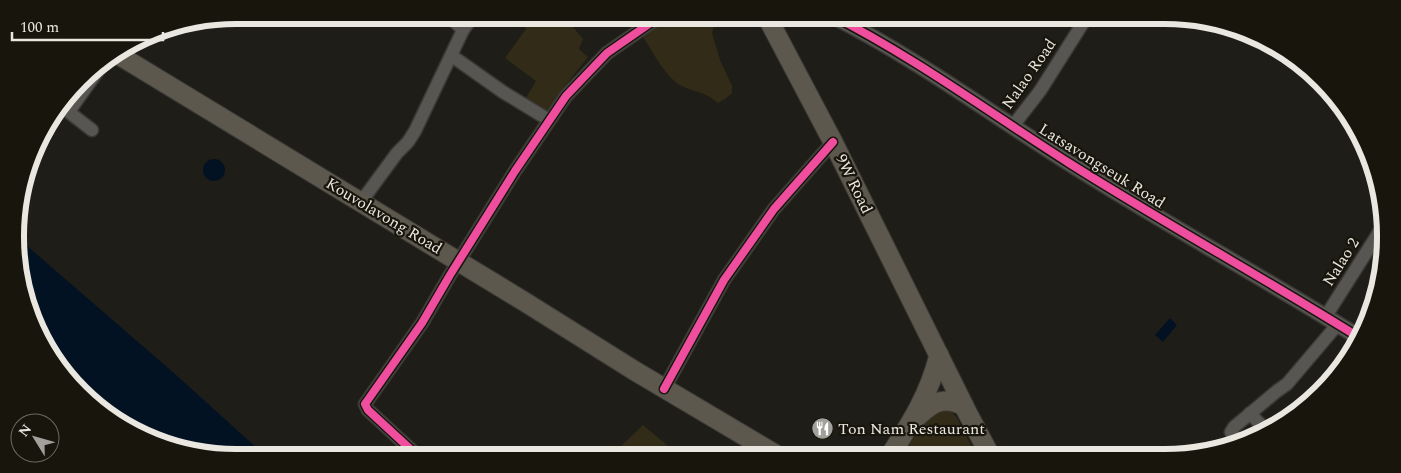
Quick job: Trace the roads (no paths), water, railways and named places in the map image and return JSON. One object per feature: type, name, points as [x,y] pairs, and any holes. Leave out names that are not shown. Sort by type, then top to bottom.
[{"type":"main road","name":"9W Road","points":[[771,24],[833,142],[938,355],[987,449]]},
{"type":"main road","name":"Kouvolavong Road","points":[[126,54],[664,389],[766,449]]},
{"type":"main road","points":[[894,449],[927,393],[938,355]]},
{"type":"main road","points":[[912,421],[929,406],[942,400],[954,401],[964,406]]},
{"type":"street","points":[[457,24],[463,30]]},
{"type":"street","points":[[361,202],[415,131],[467,24]]},
{"type":"street","points":[[410,449],[368,410],[365,404],[422,323],[450,275],[566,96],[607,54],[649,24]]},
{"type":"street","name":"Latsavongseuk Road","points":[[861,24],[924,69],[1088,175],[1354,334]]},
{"type":"street","name":"Nalao Road","points":[[1012,127],[1040,92],[1082,24]]},
{"type":"street","points":[[452,56],[503,92],[549,120]]},
{"type":"street","points":[[89,83],[70,110],[70,113],[92,130]]},
{"type":"street","points":[[664,389],[724,280],[774,209],[833,142]]},
{"type":"street","name":"Nalao 2","points":[[1235,437],[1231,432],[1232,430],[1287,384],[1332,320],[1377,237]]},
{"type":"street","points":[[1250,413],[1261,426]]},
{"type":"water","points":[[214,159],[224,166],[225,170],[218,180],[214,181],[204,174],[203,170],[210,160]]},
{"type":"water","points":[[24,243],[175,374],[258,449],[223,449],[195,445],[168,438],[130,421],[96,396],[68,366],[46,331],[31,292]]},
{"type":"water","points":[[1170,318],[1177,325],[1163,342],[1155,335]]},
{"type":"place","name":"Ton Nam Restaurant","points":[[822,429]]}]
